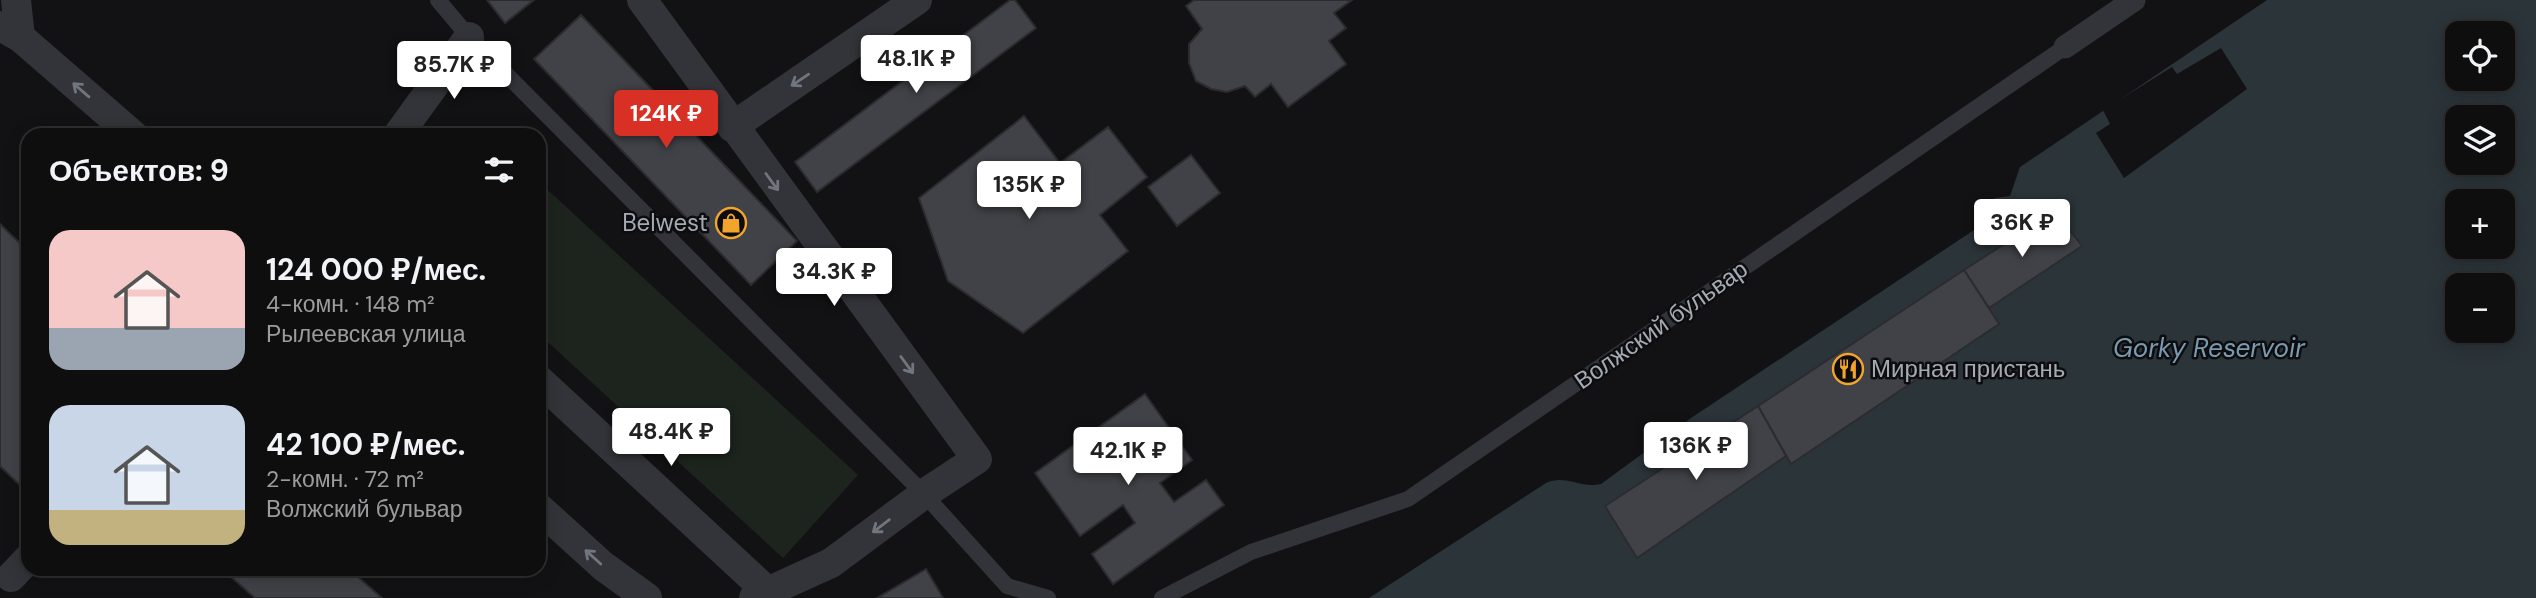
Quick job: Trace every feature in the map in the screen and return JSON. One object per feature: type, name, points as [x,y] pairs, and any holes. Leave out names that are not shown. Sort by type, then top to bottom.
[{"type":"street","points":[[16,0],[10,32],[125,128]]},
{"type":"street","points":[[546,387],[761,595],[831,563],[924,494],[977,459],[732,127],[642,0]]},
{"type":"street","points":[[732,127],[917,0]]},
{"type":"street","name":"Волжский бульвар","points":[[2065,47],[2134,0]]},
{"type":"street","points":[[403,128],[469,37]]},
{"type":"street","points":[[546,514],[603,566],[647,598]]},
{"type":"lane","points":[[438,0],[469,37],[924,494],[1007,586],[1048,598]]},
{"type":"lane","name":"Волжский бульвар","points":[[1162,598],[1251,552],[1409,499],[2065,47]]},
{"type":"shaded area","points":[[546,188],[858,475],[783,558],[546,340]]},
{"type":"water","name":"Gorky Reservoir","points":[[2267,0],[2536,0],[2536,598],[1369,598],[1546,483],[1560,480],[1587,485],[1601,484],[1691,418],[1989,220],[1995,198],[2010,196],[2020,167]]},
{"type":"pier","points":[[2221,48],[2247,89],[2124,178],[2096,133],[2110,124],[2103,110],[2172,67],[2177,74]]},
{"type":"building","points":[[487,0],[534,0],[505,23]]},
{"type":"building","points":[[1010,0],[1015,0],[1036,28],[817,192],[795,162]]},
{"type":"building","points":[[1194,0],[1352,0],[1334,13],[1346,28],[1329,41],[1346,64],[1288,107],[1271,84],[1255,97],[1245,86],[1227,92],[1211,89],[1196,81],[1189,63],[1189,44],[1202,29],[1186,6]]},
{"type":"building","points":[[581,15],[797,241],[751,285],[534,59]]},
{"type":"building","points":[[1024,116],[1060,163],[1108,127],[1147,177],[1100,215],[1128,251],[1023,333],[948,281],[919,198]]},
{"type":"building","points":[[1191,155],[1220,193],[1177,226],[1148,187]]},
{"type":"building","points":[[2055,211],[2082,246],[1989,308],[1964,270]]},
{"type":"building","points":[[0,224],[21,244],[21,486],[0,466]]},
{"type":"building","points":[[1964,270],[1999,324],[1791,464],[1758,406]]},
{"type":"building","points":[[1145,394],[1192,460],[1160,483],[1174,502],[1206,480],[1224,505],[1113,584],[1092,554],[1135,523],[1123,505],[1080,536],[1035,473]]},
{"type":"building","points":[[1758,406],[1786,456],[1637,558],[1605,506]]},
{"type":"building","points":[[926,569],[943,598],[877,598]]},
{"type":"building","points":[[230,576],[357,576],[382,598],[255,598]]},
{"type":"place","name":"Belwest","points":[[731,223]]},
{"type":"place","name":"Мирная пристань","points":[[1848,369]]}]
